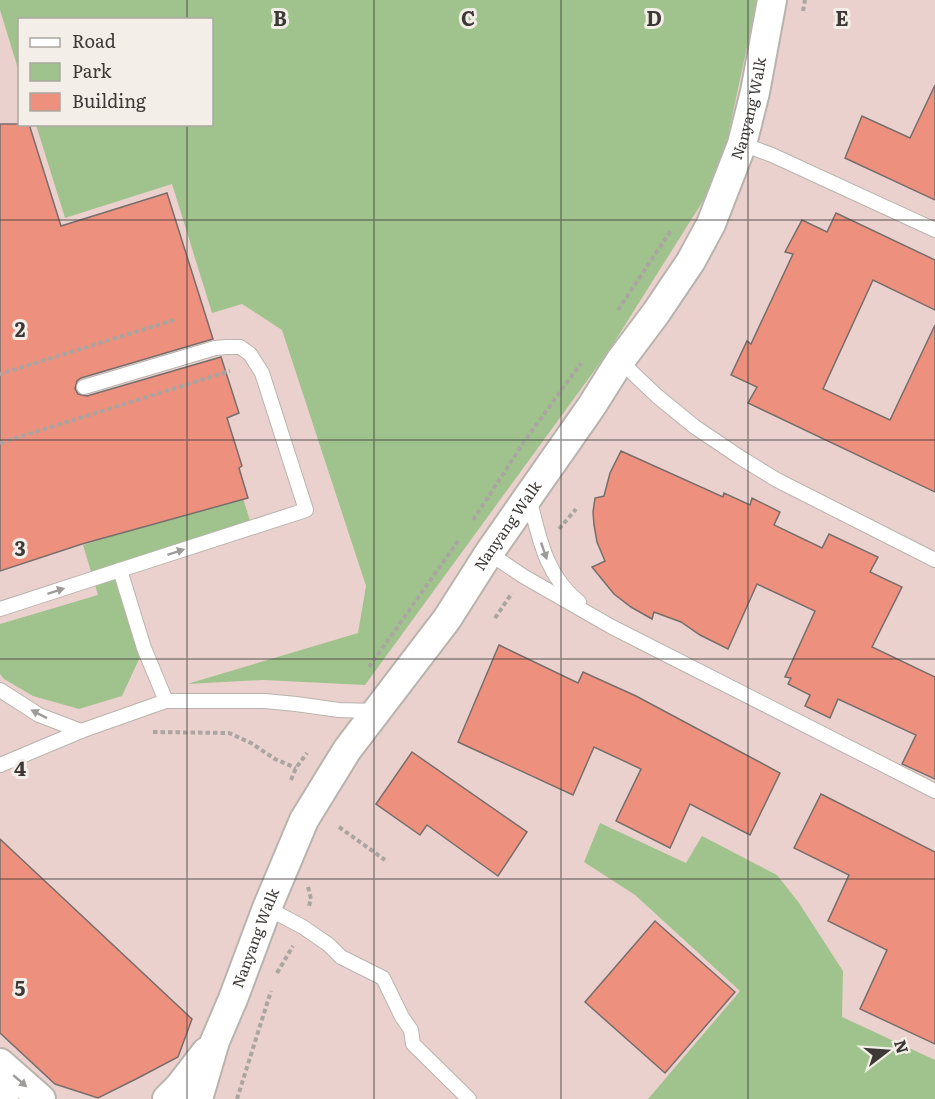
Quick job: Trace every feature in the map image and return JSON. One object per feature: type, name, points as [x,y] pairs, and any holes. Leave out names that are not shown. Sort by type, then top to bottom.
[{"type":"street","name":"Nanyang Walk","points":[[198,1099],[215,1041],[304,820],[347,750],[447,619],[528,495],[591,407],[620,361],[656,313],[691,261],[711,224],[742,144],[755,92],[772,0]]},
{"type":"street","name":"Nanyang Walk","points":[[167,1099],[215,1041]]},
{"type":"street","points":[[0,1063],[41,1099]]},
{"type":"street","points":[[0,1095],[4,1099]]},
{"type":"lane","points":[[742,144],[772,155],[935,230]]},
{"type":"lane","points":[[0,609],[306,510],[262,373],[250,354],[240,347],[215,348],[84,387]]},
{"type":"lane","points":[[620,361],[657,396],[695,427],[741,458],[777,480],[935,560]]},
{"type":"lane","points":[[528,495],[543,550],[552,572],[570,595],[612,627]]},
{"type":"lane","points":[[489,553],[523,576],[612,627],[935,791]]},
{"type":"lane","points":[[120,570],[144,648],[165,701]]},
{"type":"lane","points":[[0,690],[39,715],[81,732]]},
{"type":"lane","points":[[0,765],[165,701],[265,701],[339,710],[376,711]]},
{"type":"lane","points":[[267,908],[303,927],[329,945],[341,957],[383,978],[411,1030],[413,1044],[469,1099]]},
{"type":"path","points":[[616,313],[676,223]]},
{"type":"path","points":[[0,372],[0,374],[177,319]]},
{"type":"path","points":[[468,527],[526,439],[581,362]]},
{"type":"path","points":[[0,443],[257,363]]},
{"type":"path","points":[[339,710],[461,536]]},
{"type":"path","points":[[143,734],[154,731],[229,733],[296,768]]},
{"type":"path","points":[[339,827],[385,860]]},
{"type":"path","points":[[237,1099],[273,986]]},
{"type":"shaded area","points":[[0,0],[935,0],[935,1099],[0,1099]]},
{"type":"green space","points":[[0,0],[757,0],[723,159],[708,193],[608,352],[365,685],[263,680],[187,684],[358,633],[366,586],[282,330],[242,304],[212,313],[172,184],[65,218],[36,126],[213,126],[213,18],[18,18],[18,69],[0,10]]},
{"type":"green space","points":[[242,495],[252,527],[115,570],[140,657],[122,696],[79,709],[33,696],[4,679],[0,674],[0,624],[98,595],[83,545]]},
{"type":"green space","points":[[600,823],[686,863],[702,836],[777,875],[799,903],[843,971],[842,1017],[935,1060],[935,1099],[648,1099],[740,991],[635,895],[584,862]]},
{"type":"building","points":[[935,85],[935,200],[845,158],[862,116],[910,138]]},
{"type":"building","points":[[0,124],[18,124],[18,126],[30,126],[61,226],[167,193],[213,339],[81,378],[77,381],[75,389],[78,394],[87,396],[221,357],[239,413],[227,418],[242,466],[239,468],[248,498],[82,544],[0,571]]},
{"type":"building","points":[[836,213],[935,260],[935,310],[873,280],[823,389],[890,420],[935,325],[935,492],[748,403],[757,387],[731,375],[747,341],[751,344],[793,254],[785,252],[802,220],[827,232]]},
{"type":"building","points":[[621,451],[723,497],[724,493],[750,505],[752,498],[780,512],[774,525],[822,548],[829,534],[878,557],[870,572],[902,587],[872,647],[935,677],[935,779],[902,764],[916,735],[838,699],[830,718],[805,706],[810,695],[788,684],[791,678],[785,677],[815,611],[757,584],[728,649],[700,635],[681,622],[654,612],[652,619],[614,594],[592,567],[605,561],[597,542],[593,512],[595,498],[604,496],[610,473]]},
{"type":"building","points":[[499,645],[578,683],[583,672],[636,696],[780,773],[750,835],[690,804],[670,848],[616,821],[641,769],[594,747],[573,795],[458,742]]},
{"type":"building","points":[[412,752],[527,832],[498,876],[427,825],[420,835],[376,804]]},
{"type":"building","points":[[821,794],[935,852],[935,1044],[860,1009],[887,950],[828,921],[849,875],[794,848]]},
{"type":"building","points":[[0,839],[192,1019],[178,1057],[98,1098],[55,1084],[0,1033]]},
{"type":"building","points":[[655,921],[735,992],[665,1073],[585,1002]]}]
